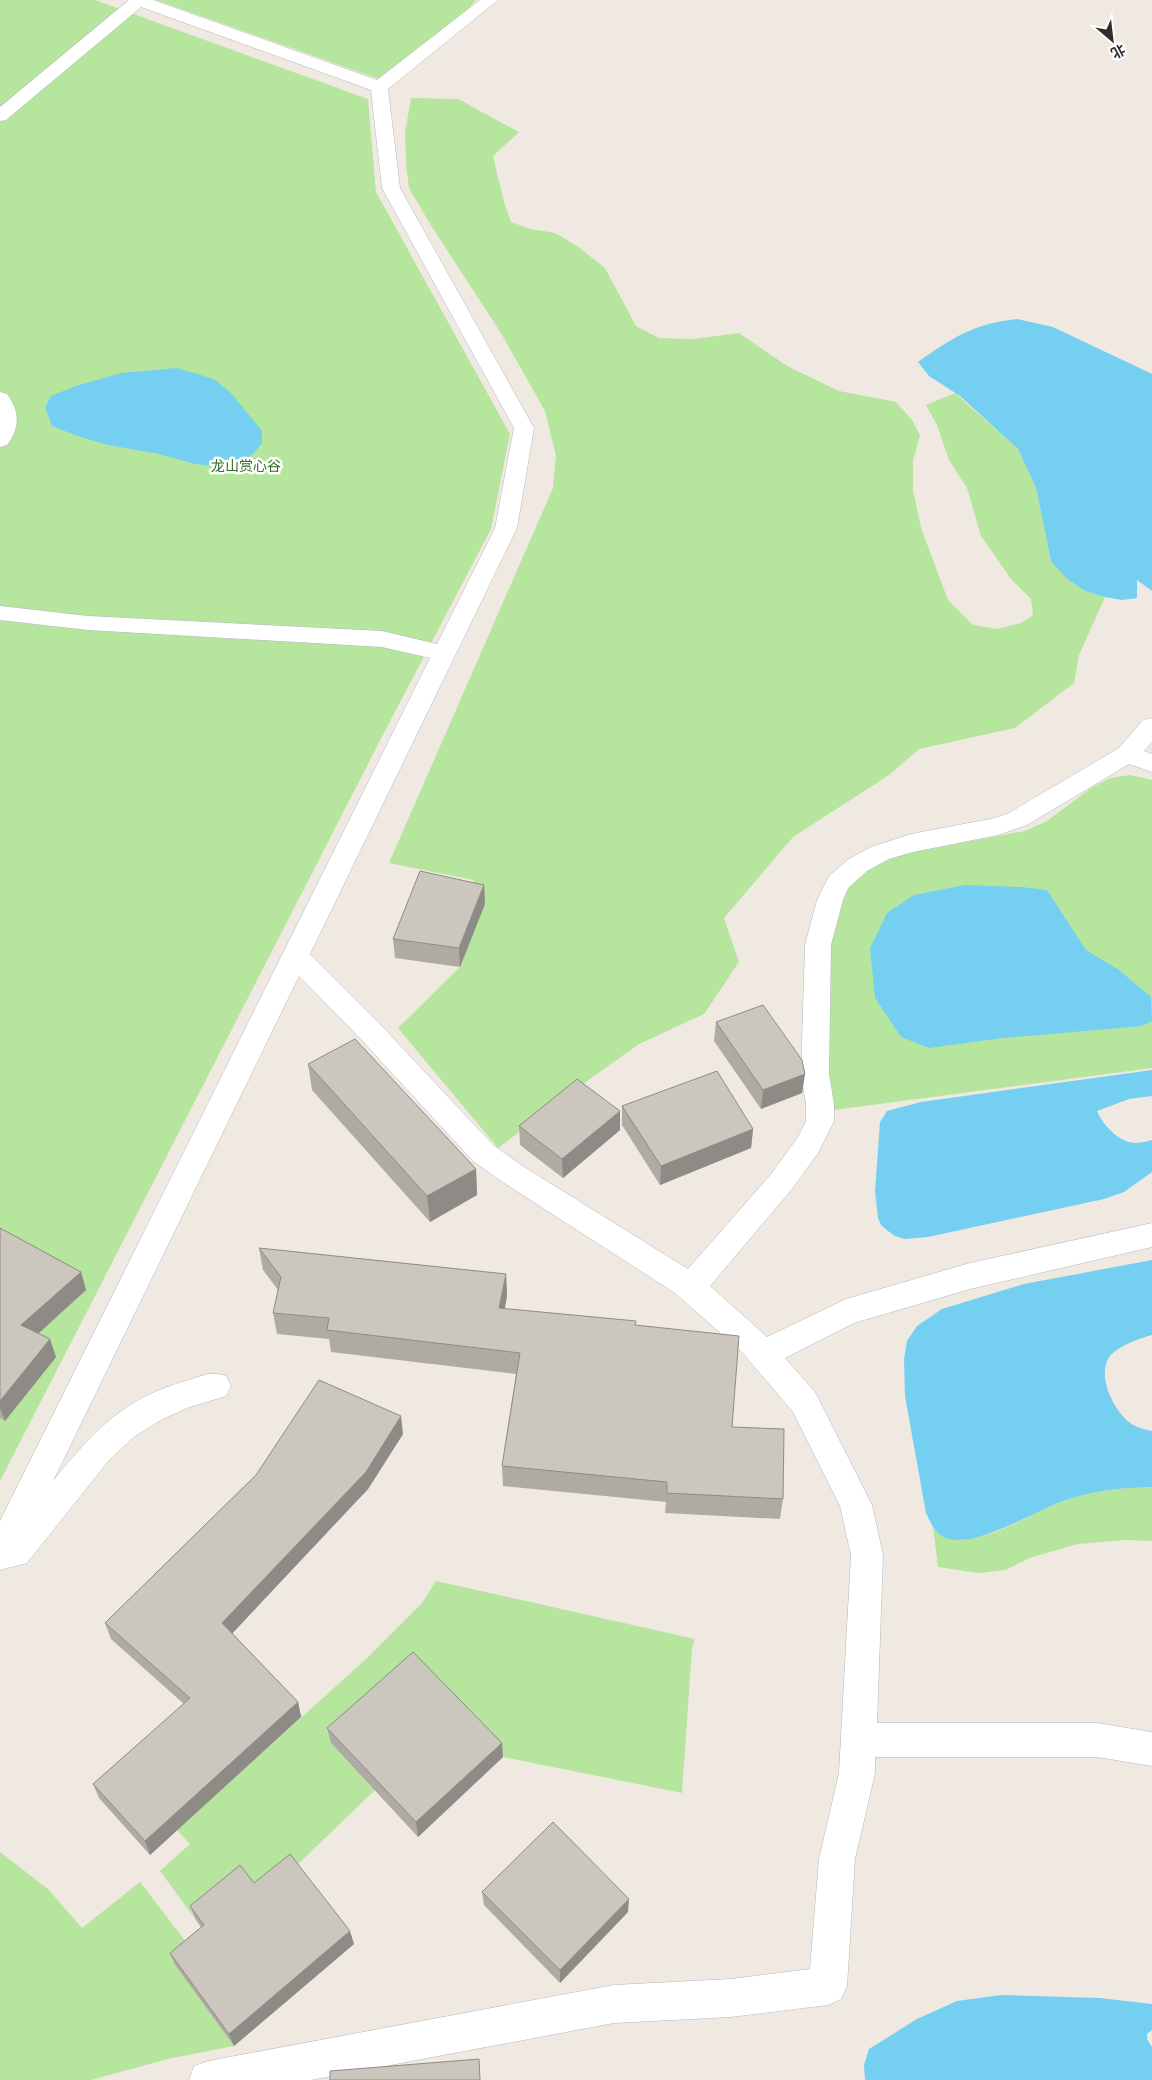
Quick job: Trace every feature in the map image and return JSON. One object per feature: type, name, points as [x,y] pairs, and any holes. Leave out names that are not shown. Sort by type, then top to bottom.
[{"type":"street","points":[[1,114],[138,0],[379,87]]},
{"type":"street","points":[[379,87],[490,0]]},
{"type":"street","points":[[0,1556],[506,528],[524,428],[391,188],[379,87]]},
{"type":"street","points":[[0,398],[7,411],[7,424],[0,441]]},
{"type":"street","points":[[0,613],[88,623],[382,639],[445,654]]},
{"type":"street","points":[[691,1287],[782,1181],[808,1145],[820,1121],[820,1104],[815,1074],[818,945],[830,900],[838,883],[858,865],[880,853],[911,843],[998,826],[1018,819],[1140,759],[1152,726]]},
{"type":"street","points":[[208,2080],[614,2004],[731,1998],[828,1986],[837,1859],[857,1773],[867,1555],[856,1505],[804,1402],[753,1343],[691,1287],[514,1175],[483,1153],[367,1028],[296,956]]},
{"type":"street","points":[[763,1354],[846,1312],[970,1276],[1101,1244],[1152,1235]]},
{"type":"street","points":[[0,1571],[99,1449],[124,1426],[150,1410],[172,1400],[215,1386]]},
{"type":"street","points":[[858,1740],[1097,1740],[1152,1749]]},
{"type":"green space","name":"龙山赏心谷","points":[[0,0],[95,0],[368,99],[376,192],[510,434],[491,529],[387,727],[0,1481]]},
{"type":"green space","points":[[156,0],[476,0],[458,21],[379,79]]},
{"type":"green space","points":[[411,98],[458,99],[519,132],[493,156],[511,222],[531,229],[555,233],[577,246],[605,268],[636,326],[659,338],[694,339],[739,333],[787,366],[839,391],[896,402],[912,420],[920,435],[913,461],[913,490],[921,528],[948,600],[973,625],[997,629],[1021,623],[1033,615],[1031,599],[1011,579],[981,536],[967,488],[949,460],[937,425],[926,405],[955,393],[1018,449],[1036,488],[1051,561],[1085,591],[1105,597],[1079,655],[1074,683],[1015,728],[919,749],[889,775],[793,837],[724,918],[739,962],[704,1014],[639,1044],[498,1148],[398,1028],[460,967],[485,904],[473,880],[389,863],[553,488],[556,456],[545,411],[501,333],[430,224],[409,188],[405,133]]},
{"type":"green space","points":[[1130,775],[1152,780],[1152,1068],[833,1110],[824,1041],[827,947],[842,899],[854,880],[887,857],[1025,831],[1047,821],[1091,788],[1110,778]]},
{"type":"green space","points":[[1152,1487],[1152,1541],[1125,1540],[1078,1544],[1032,1557],[1005,1570],[978,1573],[938,1567],[933,1527],[947,1536],[964,1539],[981,1536],[1000,1530],[1053,1505],[1079,1496],[1110,1490]]},
{"type":"green space","points":[[436,1581],[695,1639],[692,1648],[682,1793],[503,1757],[415,1667],[331,1743],[375,1790],[294,1868],[258,1896],[245,1879],[196,1920],[160,1871],[190,1844],[177,1830],[366,1659],[422,1603]]},
{"type":"green space","points":[[0,1852],[48,1889],[82,1928],[140,1882],[193,1951],[175,1965],[234,2046],[168,2059],[91,2080],[0,2080]]},
{"type":"water","points":[[1017,319],[1053,327],[1152,374],[1152,591],[1137,580],[1137,598],[1122,600],[1105,597],[1085,591],[1066,578],[1051,561],[1036,488],[1018,449],[960,396],[929,376],[918,362],[953,339],[976,328]]},
{"type":"water","points":[[177,368],[214,379],[231,393],[262,431],[262,443],[246,460],[221,467],[195,464],[159,454],[108,445],[52,426],[45,408],[51,396],[76,386],[121,373]]},
{"type":"water","points":[[965,885],[1047,890],[1086,950],[1119,970],[1151,997],[1152,1021],[1142,1026],[1003,1038],[929,1048],[901,1037],[875,998],[870,948],[887,913],[914,895]]},
{"type":"water","points":[[1152,1070],[1152,1096],[1129,1099],[1097,1111],[1107,1127],[1118,1137],[1136,1143],[1152,1140],[1152,1172],[1124,1192],[1104,1199],[928,1237],[905,1239],[895,1236],[881,1225],[878,1218],[875,1191],[880,1122],[887,1111],[921,1102]]},
{"type":"water","points":[[1152,1260],[1152,1335],[1141,1338],[1114,1352],[1106,1364],[1105,1373],[1109,1394],[1126,1420],[1142,1429],[1152,1431],[1152,1487],[1110,1490],[1079,1496],[1056,1504],[1004,1528],[968,1539],[953,1540],[940,1535],[926,1513],[905,1396],[904,1359],[907,1341],[917,1326],[942,1309],[1024,1284]]},
{"type":"water","points":[[1001,1995],[1100,1998],[1152,2004],[1152,2030],[1147,2034],[1147,2039],[1152,2047],[1152,2080],[865,2080],[864,2065],[869,2049],[917,2019],[957,2001]]},
{"type":"building","points":[[420,871],[484,885],[459,948],[393,939]]},
{"type":"building","points":[[763,1005],[802,1060],[805,1074],[763,1090],[716,1022]]},
{"type":"building","points":[[355,1039],[476,1169],[427,1196],[308,1064]]},
{"type":"building","points":[[717,1071],[753,1129],[661,1166],[622,1106]]},
{"type":"building","points":[[577,1079],[620,1111],[562,1159],[519,1126]]},
{"type":"building","points":[[0,1228],[81,1272],[21,1325],[50,1339],[0,1401]]},
{"type":"building","points":[[259,1248],[506,1274],[499,1308],[636,1321],[635,1325],[739,1336],[732,1427],[784,1429],[783,1499],[667,1493],[667,1482],[502,1466],[520,1353],[327,1330],[329,1318],[273,1313],[281,1277]]},
{"type":"building","points":[[319,1380],[401,1416],[366,1472],[222,1623],[298,1702],[145,1841],[93,1784],[190,1698],[105,1623],[256,1475]]},
{"type":"building","points":[[413,1652],[502,1743],[416,1822],[327,1728]]},
{"type":"building","points":[[553,1822],[629,1899],[560,1970],[482,1892]]},
{"type":"building","points":[[290,1854],[350,1931],[229,2034],[170,1953],[204,1925],[190,1906],[240,1865],[254,1883]]},
{"type":"building","points":[[479,2059],[480,2080],[330,2080],[330,2071]]}]
